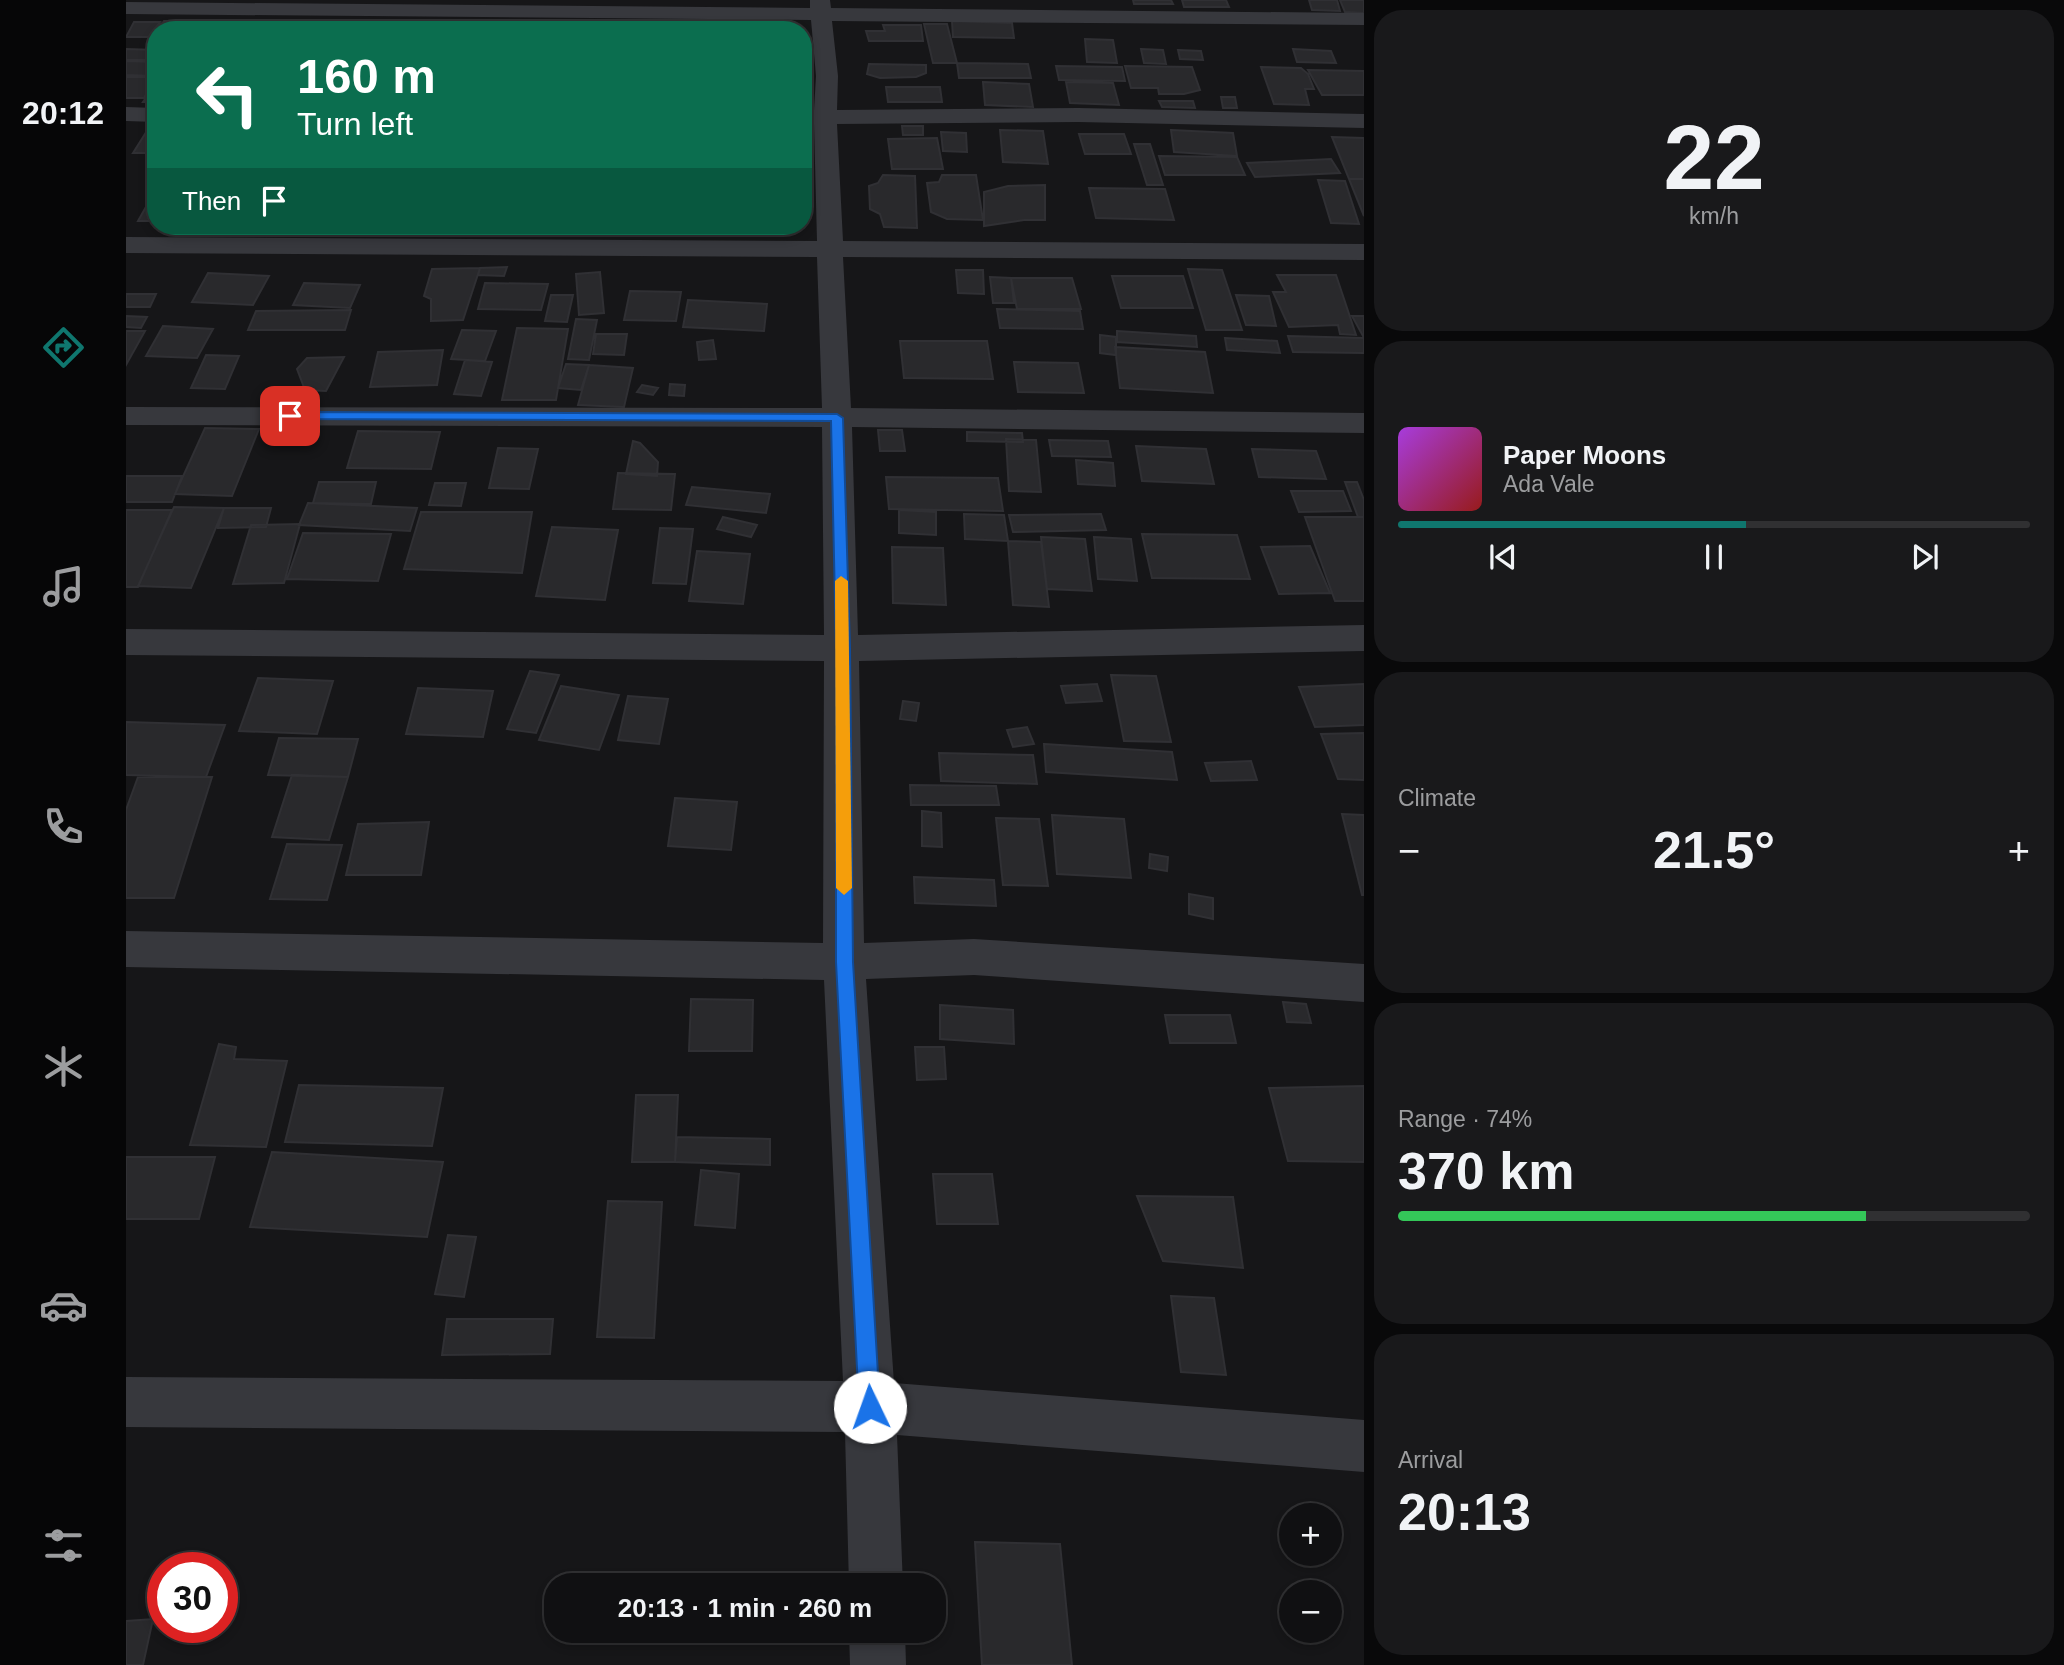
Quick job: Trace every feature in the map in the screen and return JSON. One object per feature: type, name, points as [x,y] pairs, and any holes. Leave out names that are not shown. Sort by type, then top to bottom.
[{"type":"street","points":[[126,8],[820,6],[1364,19]]},
{"type":"street","points":[[820,6],[827,76],[814,117],[829,248],[837,418],[843,648],[844,962],[870,1407],[876,1573]]},
{"type":"street","points":[[126,114],[147,114]]},
{"type":"street","points":[[814,117],[1078,115],[1364,121]]},
{"type":"street","points":[[126,245],[1364,252]]},
{"type":"street","points":[[126,416],[1364,423]]},
{"type":"street","points":[[126,642],[843,648],[1364,638]]},
{"type":"street","points":[[126,949],[844,962],[974,957],[1364,983]]},
{"type":"street","points":[[126,1402],[870,1407],[1364,1446]]},
{"type":"street","points":[[877,1643],[878,1665]]},
{"type":"building","points":[[1133,0],[1171,0],[1173,4],[1134,4]]},
{"type":"building","points":[[1182,0],[1226,0],[1229,7],[1184,7]]},
{"type":"building","points":[[1309,0],[1337,0],[1340,11],[1312,10]]},
{"type":"building","points":[[1340,0],[1364,0],[1364,13],[1345,12]]},
{"type":"building","points":[[952,21],[1012,23],[1014,38],[953,37]]},
{"type":"building","points":[[134,22],[147,22],[147,37],[126,37]]},
{"type":"building","points":[[924,24],[947,24],[957,63],[933,63]]},
{"type":"building","points":[[883,25],[921,25],[923,41],[869,41],[866,31],[885,31]]},
{"type":"building","points":[[1085,39],[1113,40],[1117,63],[1087,62]]},
{"type":"building","points":[[126,49],[147,50],[147,60],[126,60]]},
{"type":"building","points":[[1141,49],[1163,50],[1166,64],[1144,63]]},
{"type":"building","points":[[1293,49],[1331,51],[1336,63],[1297,62]]},
{"type":"building","points":[[1178,50],[1201,51],[1203,60],[1180,59]]},
{"type":"building","points":[[126,61],[147,62],[147,76],[126,75]]},
{"type":"building","points":[[957,63],[1028,64],[1031,78],[959,78]]},
{"type":"building","points":[[869,64],[926,65],[926,73],[916,77],[880,78],[867,74]]},
{"type":"building","points":[[1056,66],[1122,67],[1125,81],[1059,80]]},
{"type":"building","points":[[1125,66],[1192,67],[1200,90],[1184,94],[1159,94],[1158,88],[1131,88]]},
{"type":"building","points":[[1261,67],[1301,68],[1308,74],[1314,89],[1305,89],[1309,105],[1274,104]]},
{"type":"building","points":[[1308,70],[1364,71],[1364,95],[1322,95]]},
{"type":"building","points":[[126,77],[147,77],[147,93],[144,98],[126,98]]},
{"type":"building","points":[[983,82],[1029,84],[1033,107],[985,105]]},
{"type":"building","points":[[1066,82],[1113,83],[1119,105],[1070,103]]},
{"type":"building","points":[[886,87],[940,87],[942,102],[888,102]]},
{"type":"building","points":[[1221,97],[1235,97],[1237,108],[1223,108]]},
{"type":"building","points":[[1159,101],[1193,101],[1195,108],[1162,107]]},
{"type":"building","points":[[902,126],[923,126],[923,135],[903,135]]},
{"type":"building","points":[[1000,130],[1043,131],[1048,164],[1003,162]]},
{"type":"building","points":[[1171,130],[1233,133],[1237,156],[1174,152]]},
{"type":"building","points":[[147,131],[147,153],[133,153]]},
{"type":"building","points":[[941,132],[966,133],[967,152],[943,151]]},
{"type":"building","points":[[1079,134],[1124,134],[1131,154],[1085,154]]},
{"type":"building","points":[[1332,137],[1364,138],[1364,179],[1349,179]]},
{"type":"building","points":[[937,138],[943,169],[892,169],[888,139]]},
{"type":"building","points":[[1134,144],[1150,144],[1163,185],[1147,185]]},
{"type":"building","points":[[1159,156],[1237,157],[1245,175],[1165,175]]},
{"type":"building","points":[[1331,159],[1340,173],[1255,177],[1247,163]]},
{"type":"building","points":[[883,175],[915,176],[917,228],[884,227],[880,214],[870,209],[869,186],[878,183]]},
{"type":"building","points":[[942,175],[976,175],[983,220],[947,219],[931,212],[927,183],[939,182]]},
{"type":"building","points":[[1349,179],[1364,179],[1364,216]]},
{"type":"building","points":[[1318,180],[1345,181],[1359,224],[1331,223]]},
{"type":"building","points":[[1045,185],[1045,220],[984,226],[984,192],[1008,186]]},
{"type":"building","points":[[1089,188],[1165,189],[1174,220],[1096,218]]},
{"type":"building","points":[[147,205],[147,221],[138,221]]},
{"type":"building","points":[[507,267],[504,276],[478,275],[480,268]]},
{"type":"building","points":[[480,268],[463,320],[431,321],[431,299],[424,296],[432,269]]},
{"type":"building","points":[[1188,269],[1222,270],[1242,330],[1206,330]]},
{"type":"building","points":[[956,270],[983,270],[984,294],[958,293]]},
{"type":"building","points":[[600,272],[604,313],[579,315],[576,274]]},
{"type":"building","points":[[208,273],[269,276],[253,305],[192,302]]},
{"type":"building","points":[[1277,275],[1336,275],[1356,335],[1340,334],[1338,325],[1289,327],[1273,292],[1286,292]]},
{"type":"building","points":[[1112,276],[1183,276],[1193,308],[1121,308]]},
{"type":"building","points":[[990,277],[1011,278],[1014,303],[993,303]]},
{"type":"building","points":[[1011,278],[1072,278],[1081,309],[1017,309]]},
{"type":"building","points":[[304,283],[360,285],[350,308],[293,305]]},
{"type":"building","points":[[485,283],[548,284],[541,310],[478,309]]},
{"type":"building","points":[[630,291],[681,292],[676,321],[624,320]]},
{"type":"building","points":[[126,294],[156,294],[150,307],[126,307]]},
{"type":"building","points":[[551,295],[573,295],[567,322],[545,321]]},
{"type":"building","points":[[1236,295],[1269,296],[1276,326],[1246,325]]},
{"type":"building","points":[[688,300],[767,304],[764,331],[683,327]]},
{"type":"building","points":[[997,309],[1080,311],[1083,329],[1000,328]]},
{"type":"building","points":[[351,310],[345,330],[248,330],[256,311]]},
{"type":"building","points":[[126,316],[147,317],[141,328],[126,327]]},
{"type":"building","points":[[1352,316],[1364,316],[1364,336],[1363,336]]},
{"type":"building","points":[[576,319],[597,320],[589,360],[568,359]]},
{"type":"building","points":[[163,326],[213,329],[197,358],[146,356]]},
{"type":"building","points":[[517,328],[568,329],[556,400],[502,400]]},
{"type":"building","points":[[462,330],[496,331],[485,361],[451,359]]},
{"type":"building","points":[[126,331],[145,331],[126,365]]},
{"type":"building","points":[[1117,331],[1196,336],[1197,347],[1117,342]]},
{"type":"building","points":[[596,334],[627,334],[624,355],[593,354]]},
{"type":"building","points":[[1100,335],[1116,337],[1116,355],[1100,353]]},
{"type":"building","points":[[1288,336],[1364,338],[1364,353],[1293,352]]},
{"type":"building","points":[[1225,338],[1277,341],[1280,353],[1227,350]]},
{"type":"building","points":[[713,340],[716,359],[699,360],[697,342]]},
{"type":"building","points":[[900,341],[987,341],[993,379],[904,378]]},
{"type":"building","points":[[1115,347],[1205,352],[1213,393],[1120,388]]},
{"type":"building","points":[[443,350],[437,385],[370,387],[378,352]]},
{"type":"building","points":[[206,355],[239,356],[225,389],[191,388]]},
{"type":"building","points":[[344,357],[326,391],[305,390],[297,369],[307,358]]},
{"type":"building","points":[[465,360],[492,362],[481,396],[454,394]]},
{"type":"building","points":[[1014,362],[1078,363],[1084,393],[1018,392]]},
{"type":"building","points":[[566,364],[589,365],[581,390],[558,388]]},
{"type":"building","points":[[589,365],[633,368],[624,407],[578,405]]},
{"type":"building","points":[[670,384],[685,385],[684,396],[669,395]]},
{"type":"building","points":[[642,385],[658,388],[653,395],[637,392]]},
{"type":"building","points":[[205,428],[259,429],[232,496],[175,494]]},
{"type":"building","points":[[878,430],[902,430],[905,451],[880,451]]},
{"type":"building","points":[[358,431],[440,432],[431,469],[347,468]]},
{"type":"building","points":[[967,432],[1022,433],[1023,442],[967,441]]},
{"type":"building","points":[[1006,439],[1036,440],[1041,492],[1009,491]]},
{"type":"building","points":[[1049,440],[1108,441],[1111,457],[1052,456]]},
{"type":"building","points":[[633,441],[640,443],[658,462],[657,476],[626,474]]},
{"type":"building","points":[[1136,446],[1206,449],[1214,484],[1142,481]]},
{"type":"building","points":[[498,448],[538,449],[529,489],[489,488]]},
{"type":"building","points":[[1252,449],[1316,451],[1326,479],[1259,477]]},
{"type":"building","points":[[1076,460],[1113,463],[1115,486],[1078,484]]},
{"type":"building","points":[[618,473],[675,474],[671,510],[613,509]]},
{"type":"building","points":[[126,476],[182,476],[172,502],[126,502]]},
{"type":"building","points":[[886,477],[998,478],[1003,511],[889,509]]},
{"type":"building","points":[[319,482],[376,482],[371,504],[313,503]]},
{"type":"building","points":[[1345,482],[1357,482],[1364,500],[1364,517],[1358,517]]},
{"type":"building","points":[[435,483],[466,483],[461,506],[429,505]]},
{"type":"building","points":[[692,487],[770,494],[766,513],[686,505]]},
{"type":"building","points":[[1291,491],[1343,491],[1351,511],[1299,512]]},
{"type":"building","points":[[308,503],[417,508],[410,531],[299,525]]},
{"type":"building","points":[[174,507],[224,508],[191,588],[138,586]]},
{"type":"building","points":[[224,508],[271,508],[266,527],[218,528]]},
{"type":"building","points":[[126,510],[172,510],[138,587],[126,587]]},
{"type":"building","points":[[899,510],[936,512],[936,535],[899,533]]},
{"type":"building","points":[[421,512],[532,512],[522,573],[404,569]]},
{"type":"building","points":[[964,514],[1004,515],[1008,541],[965,539]]},
{"type":"building","points":[[1101,514],[1106,530],[1013,532],[1009,515]]},
{"type":"building","points":[[723,517],[757,525],[751,537],[717,529]]},
{"type":"building","points":[[1305,517],[1364,517],[1364,601],[1335,601]]},
{"type":"building","points":[[300,524],[284,583],[233,584],[251,525]]},
{"type":"building","points":[[552,527],[618,530],[605,600],[536,596]]},
{"type":"building","points":[[660,528],[693,529],[686,584],[653,583]]},
{"type":"building","points":[[303,533],[391,534],[378,581],[287,579]]},
{"type":"building","points":[[1142,534],[1237,535],[1250,579],[1152,578]]},
{"type":"building","points":[[1041,537],[1085,539],[1092,591],[1047,589]]},
{"type":"building","points":[[1094,537],[1131,539],[1137,581],[1098,579]]},
{"type":"building","points":[[1008,541],[1041,542],[1049,607],[1013,605]]},
{"type":"building","points":[[1310,546],[1330,593],[1279,594],[1261,547]]},
{"type":"building","points":[[892,547],[943,548],[946,605],[893,603]]},
{"type":"building","points":[[697,551],[750,554],[743,604],[689,601]]},
{"type":"building","points":[[530,671],[559,675],[536,733],[507,729]]},
{"type":"building","points":[[1111,675],[1156,676],[1171,742],[1124,741]]},
{"type":"building","points":[[258,678],[333,681],[317,734],[239,731]]},
{"type":"building","points":[[1097,684],[1102,701],[1066,703],[1061,686]]},
{"type":"building","points":[[1364,684],[1364,725],[1315,727],[1299,687]]},
{"type":"building","points":[[561,686],[619,695],[599,750],[539,740]]},
{"type":"building","points":[[418,688],[493,691],[483,737],[406,734]]},
{"type":"building","points":[[628,696],[668,699],[659,744],[618,740]]},
{"type":"building","points":[[903,701],[919,703],[916,721],[900,719]]},
{"type":"building","points":[[126,722],[225,725],[206,777],[126,775]]},
{"type":"building","points":[[1027,727],[1034,744],[1013,747],[1007,730]]},
{"type":"building","points":[[1364,733],[1364,780],[1338,779],[1321,734]]},
{"type":"building","points":[[279,738],[358,739],[348,777],[268,775]]},
{"type":"building","points":[[1044,744],[1172,752],[1177,780],[1046,772]]},
{"type":"building","points":[[939,753],[1033,755],[1037,784],[941,781]]},
{"type":"building","points":[[1251,761],[1257,780],[1211,781],[1205,763]]},
{"type":"building","points":[[292,775],[348,777],[329,840],[272,837]]},
{"type":"building","points":[[138,777],[212,777],[174,898],[126,898],[126,810]]},
{"type":"building","points":[[910,785],[996,786],[999,805],[911,805]]},
{"type":"building","points":[[675,798],[737,802],[731,850],[668,846]]},
{"type":"building","points":[[922,811],[941,813],[942,847],[922,846]]},
{"type":"building","points":[[1342,814],[1364,815],[1364,895],[1362,895]]},
{"type":"building","points":[[1052,815],[1124,819],[1131,878],[1057,874]]},
{"type":"building","points":[[996,818],[1039,819],[1048,886],[1003,885]]},
{"type":"building","points":[[429,822],[421,875],[346,875],[358,824]]},
{"type":"building","points":[[287,844],[342,845],[327,900],[270,899]]},
{"type":"building","points":[[1150,854],[1168,857],[1167,871],[1149,868]]},
{"type":"building","points":[[914,877],[994,880],[996,906],[915,903]]},
{"type":"building","points":[[1189,894],[1213,898],[1213,919],[1189,914]]},
{"type":"building","points":[[691,999],[753,1000],[752,1051],[689,1051]]},
{"type":"building","points":[[1283,1002],[1306,1004],[1311,1023],[1287,1022]]},
{"type":"building","points":[[940,1005],[1013,1010],[1014,1044],[940,1039]]},
{"type":"building","points":[[1165,1015],[1230,1015],[1236,1043],[1170,1043]]},
{"type":"building","points":[[219,1044],[236,1047],[234,1059],[287,1061],[266,1147],[190,1145]]},
{"type":"building","points":[[915,1047],[944,1047],[946,1079],[917,1080]]},
{"type":"building","points":[[299,1085],[443,1088],[432,1146],[285,1142]]},
{"type":"building","points":[[1364,1086],[1364,1162],[1288,1161],[1269,1088]]},
{"type":"building","points":[[636,1095],[678,1095],[675,1162],[632,1162]]},
{"type":"building","points":[[677,1137],[770,1139],[770,1165],[675,1162]]},
{"type":"building","points":[[272,1152],[443,1162],[427,1237],[250,1227]]},
{"type":"building","points":[[126,1157],[215,1157],[199,1219],[126,1219]]},
{"type":"building","points":[[701,1170],[739,1174],[735,1228],[695,1225]]},
{"type":"building","points":[[933,1174],[992,1174],[998,1224],[937,1224]]},
{"type":"building","points":[[1137,1196],[1233,1197],[1243,1268],[1163,1261]]},
{"type":"building","points":[[608,1201],[662,1202],[654,1338],[597,1337]]},
{"type":"building","points":[[448,1235],[476,1237],[464,1297],[435,1294]]},
{"type":"building","points":[[1171,1296],[1214,1298],[1226,1375],[1181,1372]]},
{"type":"building","points":[[447,1319],[553,1319],[550,1354],[442,1355]]},
{"type":"building","points":[[975,1542],[1060,1544],[1072,1665],[982,1665]]},
{"type":"building","points":[[147,1619],[148,1643],[143,1665],[126,1665],[126,1621]]},
{"type":"slow traffic","points":[[841,581],[844,888]]},
{"type":"route","points":[[290,416],[837,418],[843,648],[844,962],[870,1407]]}]
